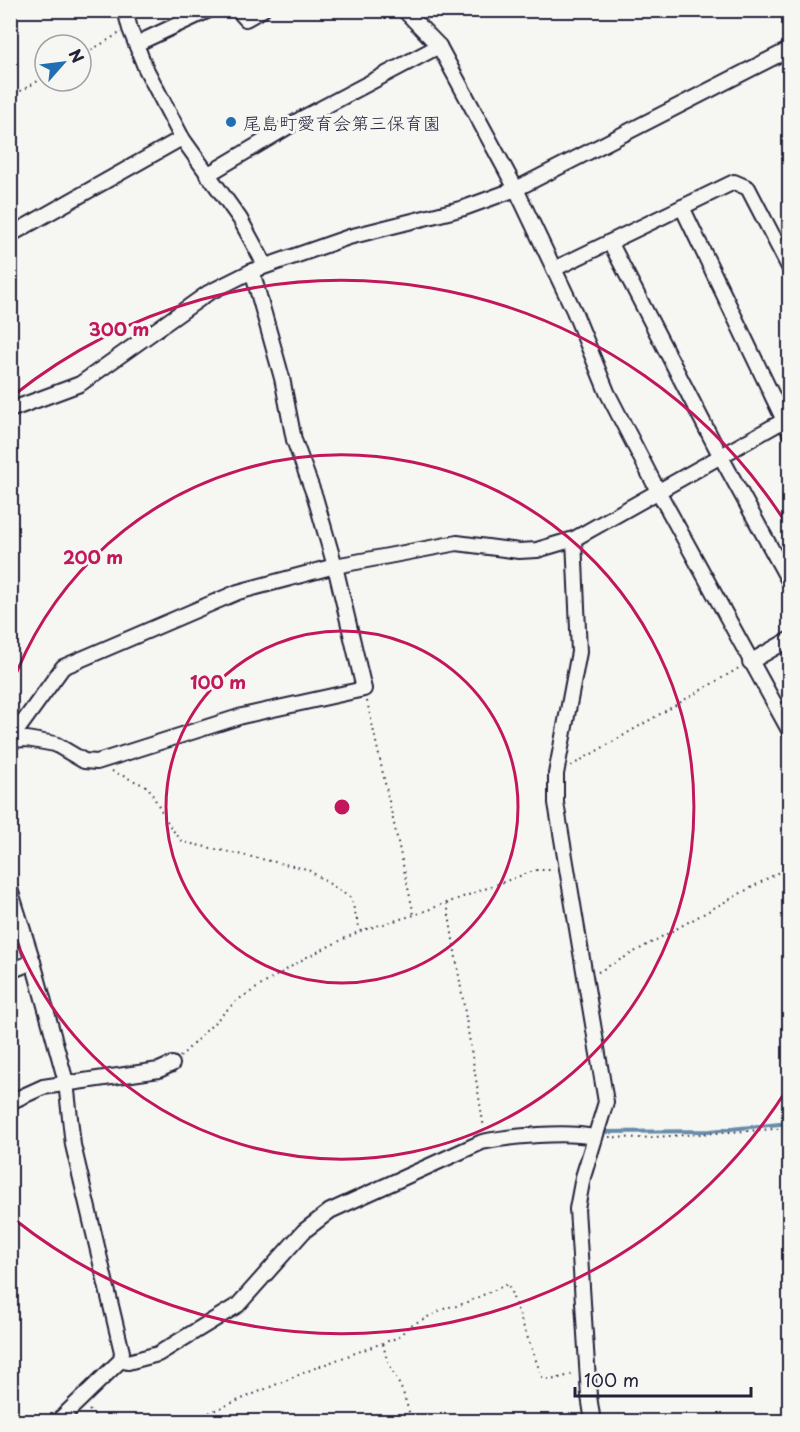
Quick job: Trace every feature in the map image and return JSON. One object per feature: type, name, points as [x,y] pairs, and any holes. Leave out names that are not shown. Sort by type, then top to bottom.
[{"type":"street","points":[[125,10],[130,29],[155,89],[182,138],[240,219],[259,268],[294,440],[315,497],[335,566],[364,689],[242,716],[97,762],[84,761],[55,744],[13,740],[16,732],[63,667],[238,592],[335,566],[457,543],[519,551],[537,550],[574,539],[720,455],[787,424],[682,207]]},
{"type":"street","points":[[136,44],[209,10]]},
{"type":"street","points":[[238,10],[246,19],[262,10]]},
{"type":"street","points":[[404,10],[439,46],[516,189],[574,311],[607,392],[789,732]]},
{"type":"street","points":[[207,175],[301,119],[439,46]]},
{"type":"street","points":[[10,410],[80,384],[208,293],[259,268],[349,237],[464,208],[516,189],[789,49]]},
{"type":"street","points":[[10,235],[182,138]]},
{"type":"street","points":[[554,269],[734,182],[748,188],[789,269]]},
{"type":"street","points":[[610,242],[789,583]]},
{"type":"street","points":[[574,539],[579,652],[556,774],[556,803],[606,1102],[594,1137],[577,1209],[593,1422]]},
{"type":"street","points":[[750,662],[789,639]]},
{"type":"street","points":[[10,889],[66,1082],[73,1145],[122,1352],[121,1360],[57,1422]]},
{"type":"street","points":[[10,971],[33,962]]},
{"type":"street","points":[[10,1102],[43,1087],[159,1070],[172,1064]]},
{"type":"street","points":[[121,1360],[128,1362],[158,1354],[238,1305],[304,1232],[330,1211],[487,1141],[580,1134],[594,1137]]},
{"type":"path","points":[[93,49],[130,29]]},
{"type":"path","points":[[10,97],[33,84]]},
{"type":"path","points":[[556,774],[750,662]]},
{"type":"path","points":[[364,689],[414,915]]},
{"type":"path","points":[[97,762],[107,769],[148,787],[171,828],[183,842],[307,869],[351,898],[360,931]]},
{"type":"path","points":[[586,980],[789,866]]},
{"type":"path","points":[[172,1064],[236,1001],[305,958],[360,931],[414,915],[536,870],[566,869]]},
{"type":"path","points":[[447,903],[487,1141]]},
{"type":"path","points":[[594,1137],[640,1138],[789,1128]]},
{"type":"path","points":[[188,1422],[320,1366],[383,1344],[399,1337],[409,1326],[448,1307],[458,1306],[508,1284],[542,1377],[551,1380],[588,1371]]},
{"type":"path","points":[[383,1344],[387,1360],[403,1392],[412,1422]]},
{"type":"path","points":[[79,1401],[103,1422]]},
{"type":"waterway","points":[[604,1132],[710,1131],[790,1123]]},
{"type":"place","name":"尾島町愛育会第三保育園","points":[[231,122]]}]
